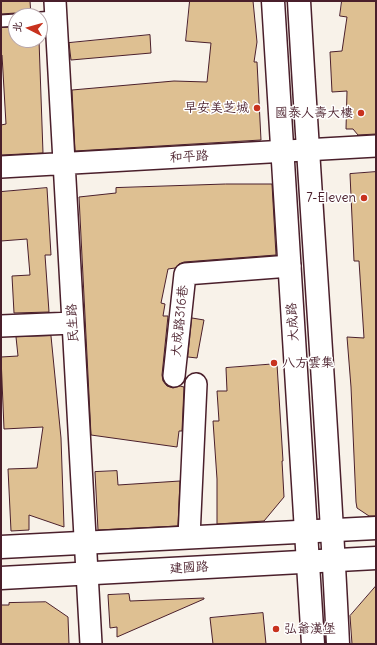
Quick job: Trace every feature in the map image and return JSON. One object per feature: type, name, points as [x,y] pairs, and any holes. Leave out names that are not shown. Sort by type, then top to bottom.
[{"type":"main road","name":"大成路","points":[[273,1],[313,644]]},
{"type":"main road","name":"大成路","points":[[299,1],[307,150],[333,531],[338,644]]},
{"type":"main road","points":[[1,547],[376,528]]},
{"type":"main road","name":"建國路","points":[[1,578],[376,558]]},
{"type":"street","name":"民生路","points":[[51,12],[64,163],[91,644]]},
{"type":"street","name":"和平路","points":[[1,167],[376,146]]},
{"type":"street","name":"大成路316巷","points":[[174,376],[186,274],[290,266]]},
{"type":"street","points":[[1,326],[73,323]]},
{"type":"street","points":[[189,538],[196,384]]},
{"type":"building","points":[[1,1],[30,1],[30,8],[8,8],[8,14],[1,14]]},
{"type":"building","points":[[190,1],[253,1],[257,42],[254,62],[257,62],[261,140],[75,151],[72,90],[174,81],[207,82],[211,43],[186,41]]},
{"type":"building","points":[[342,1],[376,1],[376,134],[358,135],[353,129],[346,129],[347,91],[332,92],[330,52],[342,51],[347,17],[340,16]]},
{"type":"building","points":[[1,28],[8,28],[8,48],[39,48],[43,153],[1,155],[1,125],[6,124],[1,55]]},
{"type":"building","points":[[150,35],[151,53],[71,60],[69,43]]},
{"type":"building","points":[[376,172],[376,516],[369,516],[357,508],[356,502],[351,387],[347,337],[364,338],[359,261],[354,261],[350,174]]},
{"type":"building","points":[[272,184],[276,255],[184,262],[175,268],[168,269],[161,303],[165,304],[163,316],[168,316],[162,375],[163,381],[167,386],[173,388],[180,386],[184,387],[182,431],[179,431],[177,447],[91,435],[79,197],[116,193],[116,188]]},
{"type":"building","points":[[47,188],[51,255],[45,255],[49,312],[14,313],[12,276],[30,275],[27,239],[1,241],[1,192]]},
{"type":"building","points":[[192,318],[204,320],[197,358],[188,357]]},
{"type":"building","points":[[51,336],[61,438],[64,527],[29,515],[29,530],[11,531],[8,469],[37,468],[43,427],[4,429],[1,357],[18,356],[16,337]]},
{"type":"building","points":[[277,364],[284,497],[264,521],[217,524],[217,479],[213,421],[219,421],[217,391],[227,391],[226,368]]},
{"type":"building","points":[[117,471],[118,485],[180,481],[178,526],[98,530],[95,472]]},
{"type":"building","points":[[376,586],[376,644],[352,644],[350,616]]},
{"type":"building","points":[[129,594],[130,601],[204,599],[117,637],[117,627],[110,628],[108,595]]},
{"type":"building","points":[[46,602],[68,617],[69,644],[1,644],[1,605],[9,605],[9,603]]},
{"type":"building","points":[[263,613],[266,644],[213,644],[210,618]]},
{"type":"place","name":"早安美芝城","points":[[257,108]]},
{"type":"place","name":"國泰人壽大樓","points":[[361,113]]},
{"type":"place","name":"7-Eleven","points":[[364,198]]},
{"type":"place","name":"八方雲集","points":[[274,363]]},
{"type":"place","name":"弘爺漢堡","points":[[276,629]]}]
